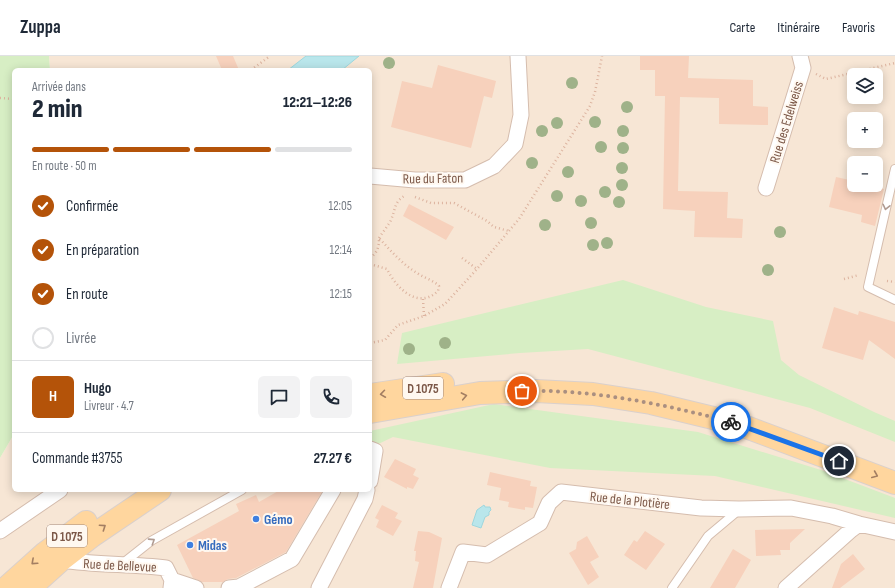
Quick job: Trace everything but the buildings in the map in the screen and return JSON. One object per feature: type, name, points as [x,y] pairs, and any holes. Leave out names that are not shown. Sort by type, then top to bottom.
[{"type":"main road","name":"D 1075","points":[[372,396],[484,378],[534,377],[653,389],[741,410],[895,466]]},
{"type":"main road","name":"D 1075","points":[[372,412],[480,393],[536,391],[593,394],[651,403],[738,424],[895,483]]},
{"type":"main road","name":"D 1075","points":[[6,588],[83,524],[131,492]]},
{"type":"main road","name":"D 1075","points":[[30,588],[61,560],[92,536],[156,492]]},
{"type":"street","name":"Rue du Faton","points":[[372,176],[415,180],[465,180],[494,166],[515,144],[521,115],[518,56]]},
{"type":"street","name":"Rue des Edelweiss","points":[[766,188],[802,62]]},
{"type":"street","points":[[372,450],[375,451],[372,469]]},
{"type":"street","points":[[0,531],[57,492]]},
{"type":"street","points":[[229,588],[239,588],[292,559],[332,492]]},
{"type":"street","points":[[319,588],[365,498],[366,492]]},
{"type":"street","name":"Rue de la Plotière","points":[[449,588],[463,552],[487,555],[540,523],[550,503],[562,492],[701,508],[792,508],[832,516],[895,532]]},
{"type":"street","points":[[786,588],[859,524]]},
{"type":"street","name":"Rue de Bellevue","points":[[61,560],[78,563],[144,565],[166,568],[171,584],[196,588]]},
{"type":"lane","points":[[895,169],[868,287],[895,300]]},
{"type":"lane","points":[[121,565],[151,541],[238,492]]},
{"type":"lane","points":[[672,588],[708,536],[739,509]]},
{"type":"path","points":[[254,68],[270,56]]},
{"type":"path","points":[[372,343],[385,340],[398,325],[424,316],[445,304],[519,219],[590,106],[596,92],[602,56]]},
{"type":"path","points":[[802,62],[826,79],[895,63]]},
{"type":"path","points":[[0,98],[12,99]]},
{"type":"path","points":[[372,257],[376,254],[379,248],[379,238],[391,221],[394,208],[400,198],[406,195],[432,203],[454,203],[487,221],[494,227],[509,231]]},
{"type":"path","points":[[372,265],[387,269],[400,289],[413,297],[423,299],[433,296],[438,291],[439,286],[436,283],[417,274],[403,264],[379,238]]},
{"type":"path","points":[[462,258],[477,269]]},
{"type":"path","points":[[423,299],[424,316]]},
{"type":"shaded area","points":[[49,56],[895,56],[895,588],[0,588],[0,458],[12,437],[12,492],[372,492],[372,68],[50,68]]},
{"type":"green space","points":[[0,56],[49,56],[50,68],[12,68],[12,437],[0,458]]},
{"type":"green space","points":[[623,280],[706,307],[773,321],[781,360],[799,375],[895,421],[895,442],[810,408],[588,349],[520,353],[397,364],[402,333]]},
{"type":"green space","points":[[494,404],[698,432],[821,470],[895,498],[895,518],[715,476],[550,468],[393,437],[372,447],[372,431]]},
{"type":"water","points":[[306,56],[359,56],[344,68],[291,68]]},
{"type":"water","points":[[484,505],[485,507],[490,507],[491,510],[489,515],[485,517],[481,528],[472,525],[477,510]]},
{"type":"way so far","points":[[522,391],[593,394],[651,403],[731,422]]},
{"type":"place","name":"Gémo","points":[[256,519]]},
{"type":"place","name":"Midas","points":[[190,545]]},
{"type":"route","points":[[731,422],[839,461]]}]
